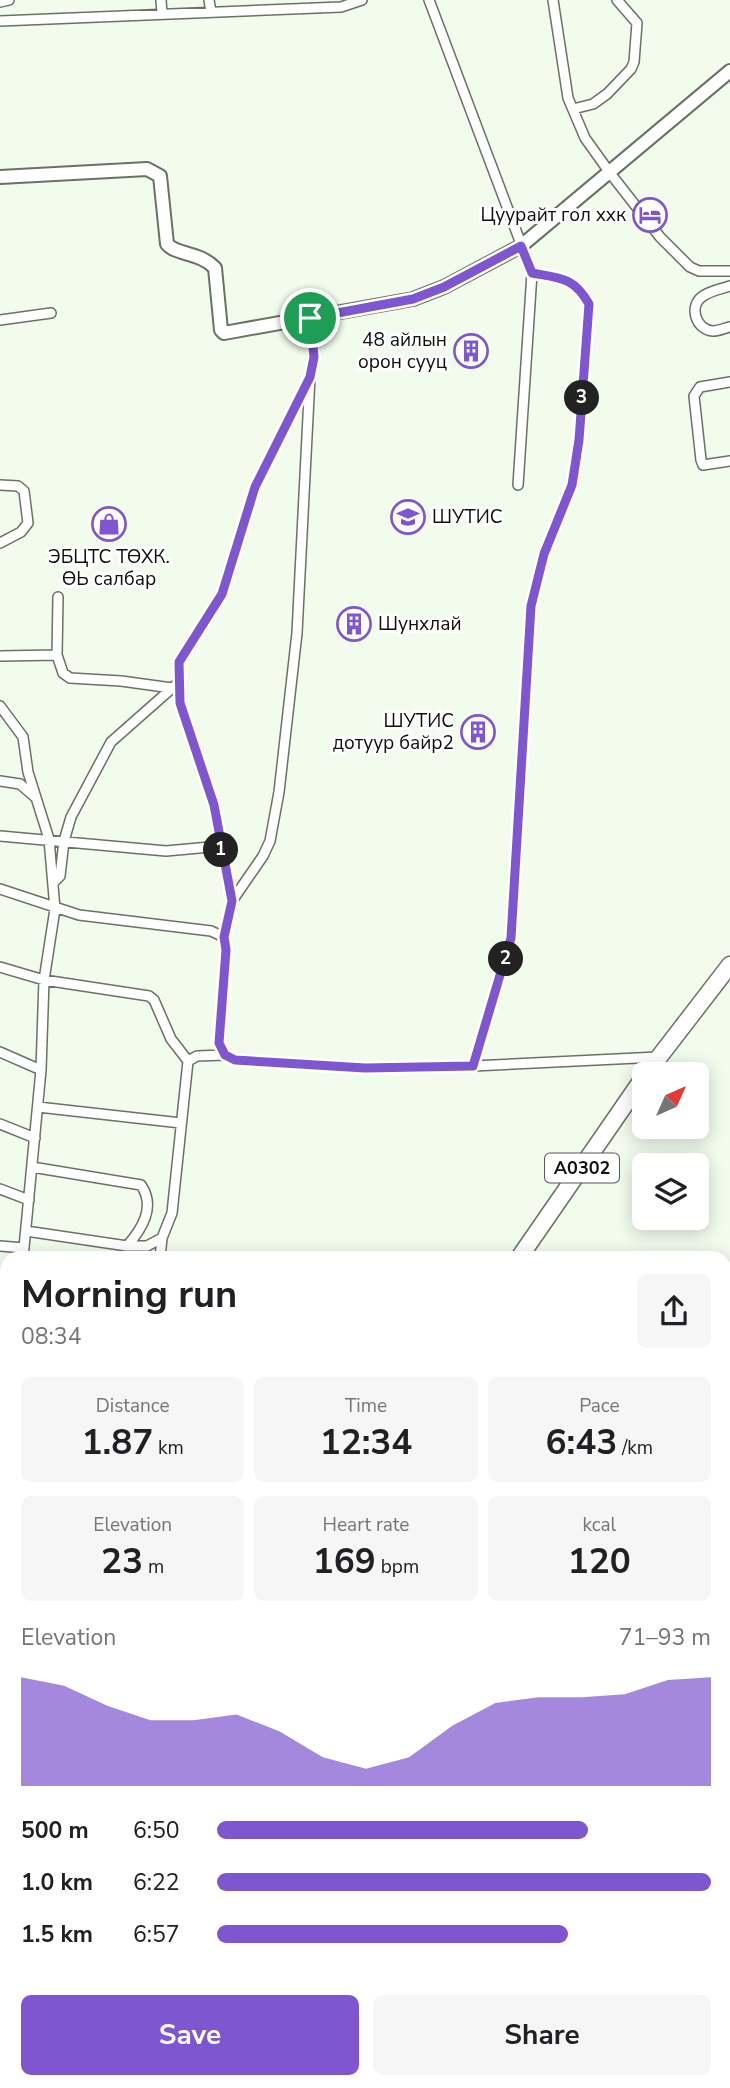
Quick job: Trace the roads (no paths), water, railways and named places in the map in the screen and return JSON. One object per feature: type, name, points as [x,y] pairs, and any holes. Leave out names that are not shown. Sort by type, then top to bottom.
[{"type":"highway","name":"A0302","points":[[654,1062],[730,965]]},
{"type":"highway","name":"A0302","points":[[524,1251],[632,1095]]},
{"type":"street","points":[[0,2],[9,0]]},
{"type":"street","points":[[161,0],[162,13]]},
{"type":"street","points":[[209,0],[211,12]]},
{"type":"street","points":[[0,21],[341,7],[362,0]]},
{"type":"street","points":[[429,0],[532,273],[518,485]]},
{"type":"street","points":[[553,0],[568,97],[585,138],[660,237],[690,267],[699,271],[730,271]]},
{"type":"street","points":[[573,109],[593,104],[607,94],[634,62],[637,23],[617,0]]},
{"type":"street","points":[[0,177],[147,169],[157,173],[160,176],[167,244],[171,248],[196,254],[215,268],[223,333],[413,299],[444,287],[521,246],[730,71]]},
{"type":"street","points":[[473,1066],[511,938],[531,606],[544,554],[572,485],[579,440],[589,304],[582,291],[573,283],[532,273]]},
{"type":"street","points":[[730,286],[704,296],[694,310],[702,327],[711,331],[730,327]]},
{"type":"street","points":[[0,320],[51,313]]},
{"type":"street","points":[[225,1055],[219,1043],[226,950],[224,937],[232,901],[263,856],[270,841],[279,792],[298,633],[310,377],[314,357],[310,318]]},
{"type":"street","points":[[232,901],[214,805],[176,685],[179,662],[222,594],[255,487],[310,377]]},
{"type":"street","points":[[730,382],[700,387],[694,397],[703,465],[730,461]]},
{"type":"street","points":[[0,485],[18,486],[24,491],[28,523],[21,532],[0,543]]},
{"type":"street","points":[[58,597],[57,655],[63,673],[70,678],[176,685]]},
{"type":"street","points":[[0,656],[57,655]]},
{"type":"street","points":[[53,883],[60,876],[64,841],[71,817],[111,742],[176,685]]},
{"type":"street","points":[[0,706],[23,737],[28,772],[49,839],[55,909],[44,980],[41,1070],[24,1251]]},
{"type":"street","points":[[0,781],[20,784],[35,797]]},
{"type":"street","points":[[0,836],[166,850],[220,846]]},
{"type":"street","points":[[0,888],[79,915],[211,931],[224,937]]},
{"type":"street","points":[[0,967],[44,980],[149,996],[154,1000],[171,1039],[188,1061],[172,1213],[162,1238],[161,1251]]},
{"type":"street","points":[[0,1052],[41,1070]]},
{"type":"street","points":[[188,1061],[197,1056],[225,1055],[235,1060],[365,1068],[657,1057]]},
{"type":"street","points":[[38,1107],[181,1123]]},
{"type":"street","points":[[0,1125],[35,1138]]},
{"type":"street","points":[[32,1167],[141,1185],[146,1196],[147,1217],[140,1231],[127,1246]]},
{"type":"street","points":[[0,1189],[29,1200]]},
{"type":"street","points":[[26,1231],[127,1246],[147,1245],[162,1238]]},
{"type":"street","points":[[0,1246],[17,1251]]},
{"type":"place","name":"Цуурайт гол ххк","points":[[650,215]]},
{"type":"place","name":"48 айлын орон сууц","points":[[471,351]]},
{"type":"place","name":"ШУТИС","points":[[408,517]]},
{"type":"place","name":"ЭБЦТС ТӨХК. ӨЬ салбар","points":[[109,524]]},
{"type":"place","name":"Шунхлай","points":[[354,624]]},
{"type":"place","name":"ШУТИС дотуур байр2","points":[[478,732]]}]
